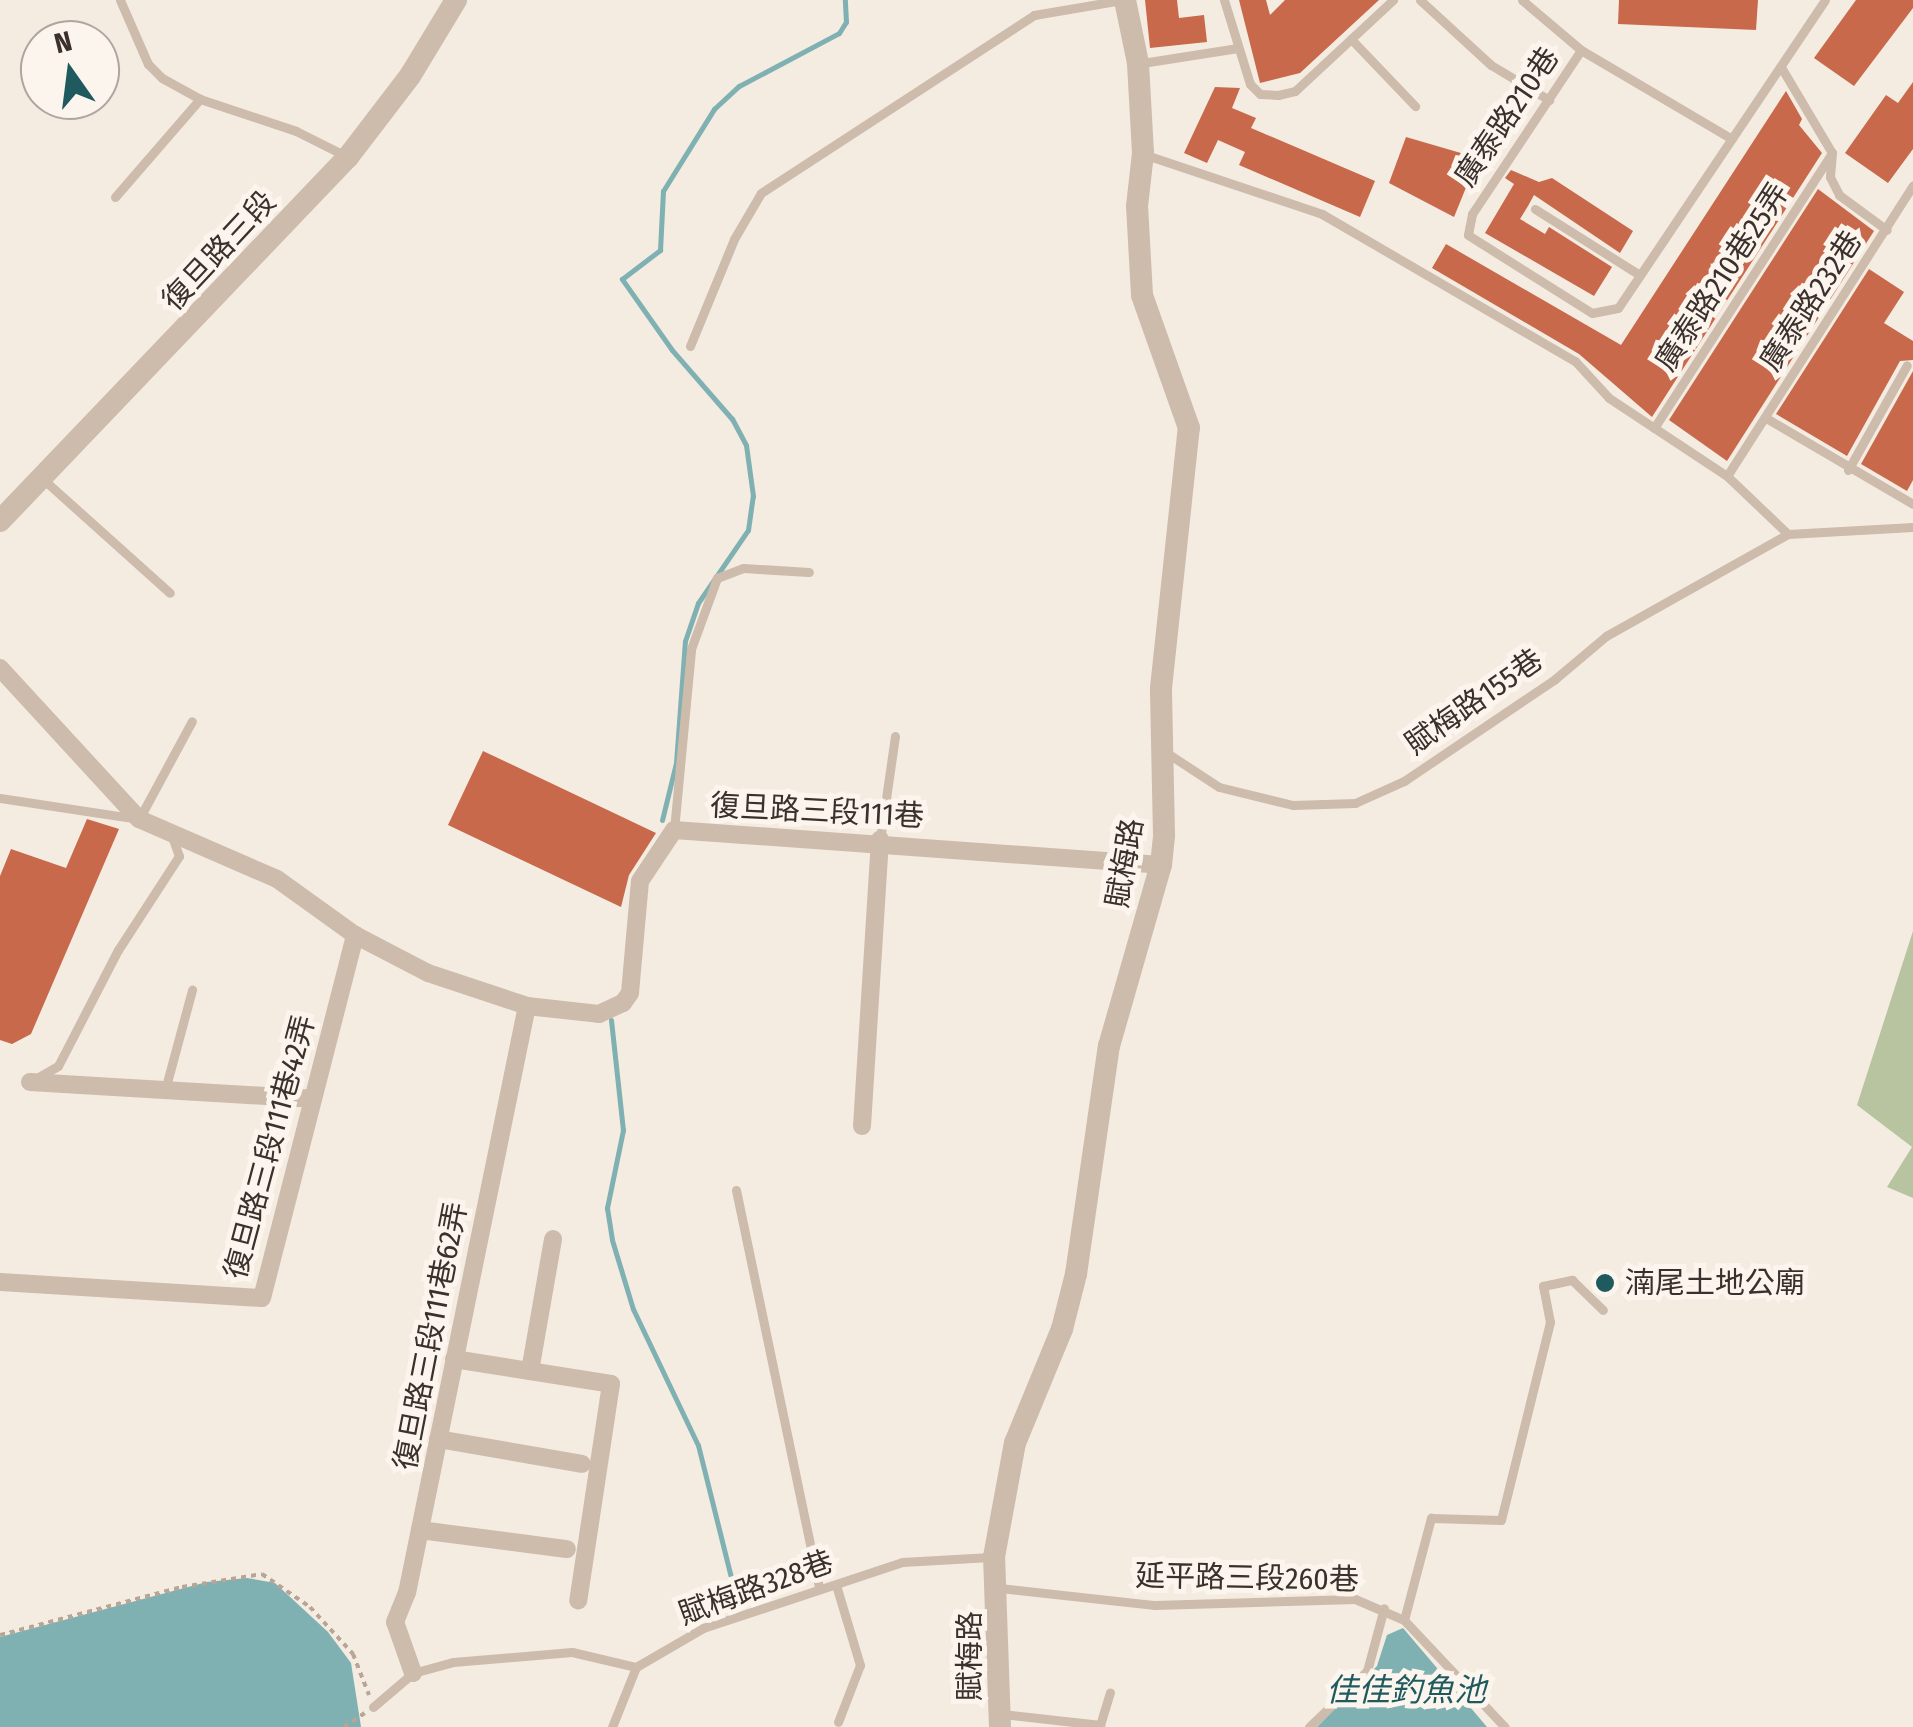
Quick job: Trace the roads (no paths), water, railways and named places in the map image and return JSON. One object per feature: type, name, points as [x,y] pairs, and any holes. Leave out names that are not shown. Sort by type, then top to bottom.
[{"type":"street","name":"復旦路三段","points":[[0,522],[348,158],[410,76],[456,0]]},
{"type":"street","name":"賦梅路","points":[[1000,1720],[1000,1588],[994,1557],[1016,1443],[1062,1329],[1076,1274],[1109,1046],[1162,865],[1167,754],[1160,688],[1189,428],[1142,295],[1138,206],[1143,154],[1138,63],[1125,0]]},
{"type":"street","name":"復旦路三段111巷","points":[[0,668],[139,818],[172,837],[276,879],[355,935],[428,973],[526,1006],[599,1014],[623,1003],[630,994],[640,881],[674,830],[880,840],[1162,865]]},
{"type":"street","points":[[862,1126],[880,840]]},
{"type":"street","name":"復旦路三段111巷42弄","points":[[0,1282],[262,1298],[355,935]]},
{"type":"street","name":"復旦路三段111巷62弄","points":[[413,1673],[395,1622],[420,1530],[526,1006]]},
{"type":"street","points":[[30,1082],[312,1099]]},
{"type":"street","points":[[530,1371],[553,1239]]},
{"type":"street","points":[[454,1359],[611,1384],[578,1601]]},
{"type":"street","points":[[438,1439],[582,1464]]},
{"type":"street","points":[[420,1530],[566,1549]]},
{"type":"lane","points":[[120,0],[148,64],[200,100],[296,131],[348,158]]},
{"type":"lane","points":[[690,346],[734,238],[762,193],[1034,15],[1125,0]]},
{"type":"lane","points":[[1224,0],[1250,84],[1260,94],[1278,96],[1295,91],[1393,0]]},
{"type":"lane","points":[[1420,0],[1491,64],[1549,100]]},
{"type":"lane","points":[[1522,0],[1582,50],[1732,139]]},
{"type":"lane","name":"廣泰路210巷","points":[[1582,50],[1472,214],[1468,235],[1592,314],[1618,308],[1824,0]]},
{"type":"lane","points":[[1352,38],[1415,106]]},
{"type":"lane","points":[[1138,63],[1238,48]]},
{"type":"lane","name":"廣泰路232巷","points":[[1727,476],[1886,230],[1839,195],[1830,177],[1832,153],[1781,67]]},
{"type":"lane","points":[[115,197],[200,100]]},
{"type":"lane","name":"廣泰路210巷25弄","points":[[1654,428],[1832,153]]},
{"type":"lane","points":[[1143,154],[1322,214],[1575,361],[1609,398],[1727,476],[1788,534],[1913,527]]},
{"type":"lane","points":[[1886,230],[1913,185]]},
{"type":"lane","points":[[1535,209],[1640,275]]},
{"type":"lane","points":[[1848,470],[1906,365]]},
{"type":"lane","name":"廣泰路232巷","points":[[1766,418],[1848,470],[1913,504]]},
{"type":"lane","points":[[44,480],[170,593]]},
{"type":"lane","name":"賦梅路155巷","points":[[1167,754],[1219,786],[1293,805],[1355,803],[1420,770],[1606,636],[1788,534]]},
{"type":"lane","points":[[674,830],[692,649],[717,578],[743,568],[809,572]]},
{"type":"lane","points":[[0,798],[139,818],[192,721]]},
{"type":"lane","points":[[880,840],[895,736]]},
{"type":"lane","points":[[30,1082],[58,1066],[118,950],[179,856],[172,837]]},
{"type":"lane","points":[[166,1090],[192,990]]},
{"type":"lane","points":[[736,1190],[819,1588]]},
{"type":"lane","points":[[1404,1620],[1430,1518],[1501,1520],[1550,1322],[1544,1286],[1572,1280],[1603,1310]]},
{"type":"lane","name":"賦梅路328巷","points":[[636,1667],[704,1628],[902,1562],[994,1557]]},
{"type":"lane","points":[[836,1585],[860,1665],[838,1722]]},
{"type":"lane","name":"延平路三段260巷","points":[[1000,1588],[1155,1605],[1304,1597],[1355,1599],[1384,1608],[1404,1620],[1504,1727]]},
{"type":"lane","points":[[1309,1727],[1367,1671],[1384,1608]]},
{"type":"lane","points":[[375,1712],[413,1673],[513,1653],[572,1652],[636,1667],[612,1727]]},
{"type":"lane","points":[[1000,1720],[1100,1725],[1110,1692]]},
{"type":"water","points":[[247,1578],[275,1583],[328,1632],[351,1663],[361,1727],[0,1727],[0,1637],[207,1582]]},
{"type":"water","name":"佳佳釣魚池","points":[[1403,1628],[1487,1727],[1317,1727],[1377,1666],[1387,1635]]},
{"type":"waterway","points":[[662,820],[676,763],[685,641],[698,603],[748,530],[753,496],[746,445],[732,419],[672,350],[622,279],[660,250],[663,191],[714,109],[739,86],[839,33],[846,22],[845,0]]},
{"type":"waterway","points":[[611,1020],[623,1130],[607,1208],[612,1240],[633,1309],[698,1445],[738,1606]]},
{"type":"place","name":"湳尾土地公廟","points":[[1605,1283]]}]
